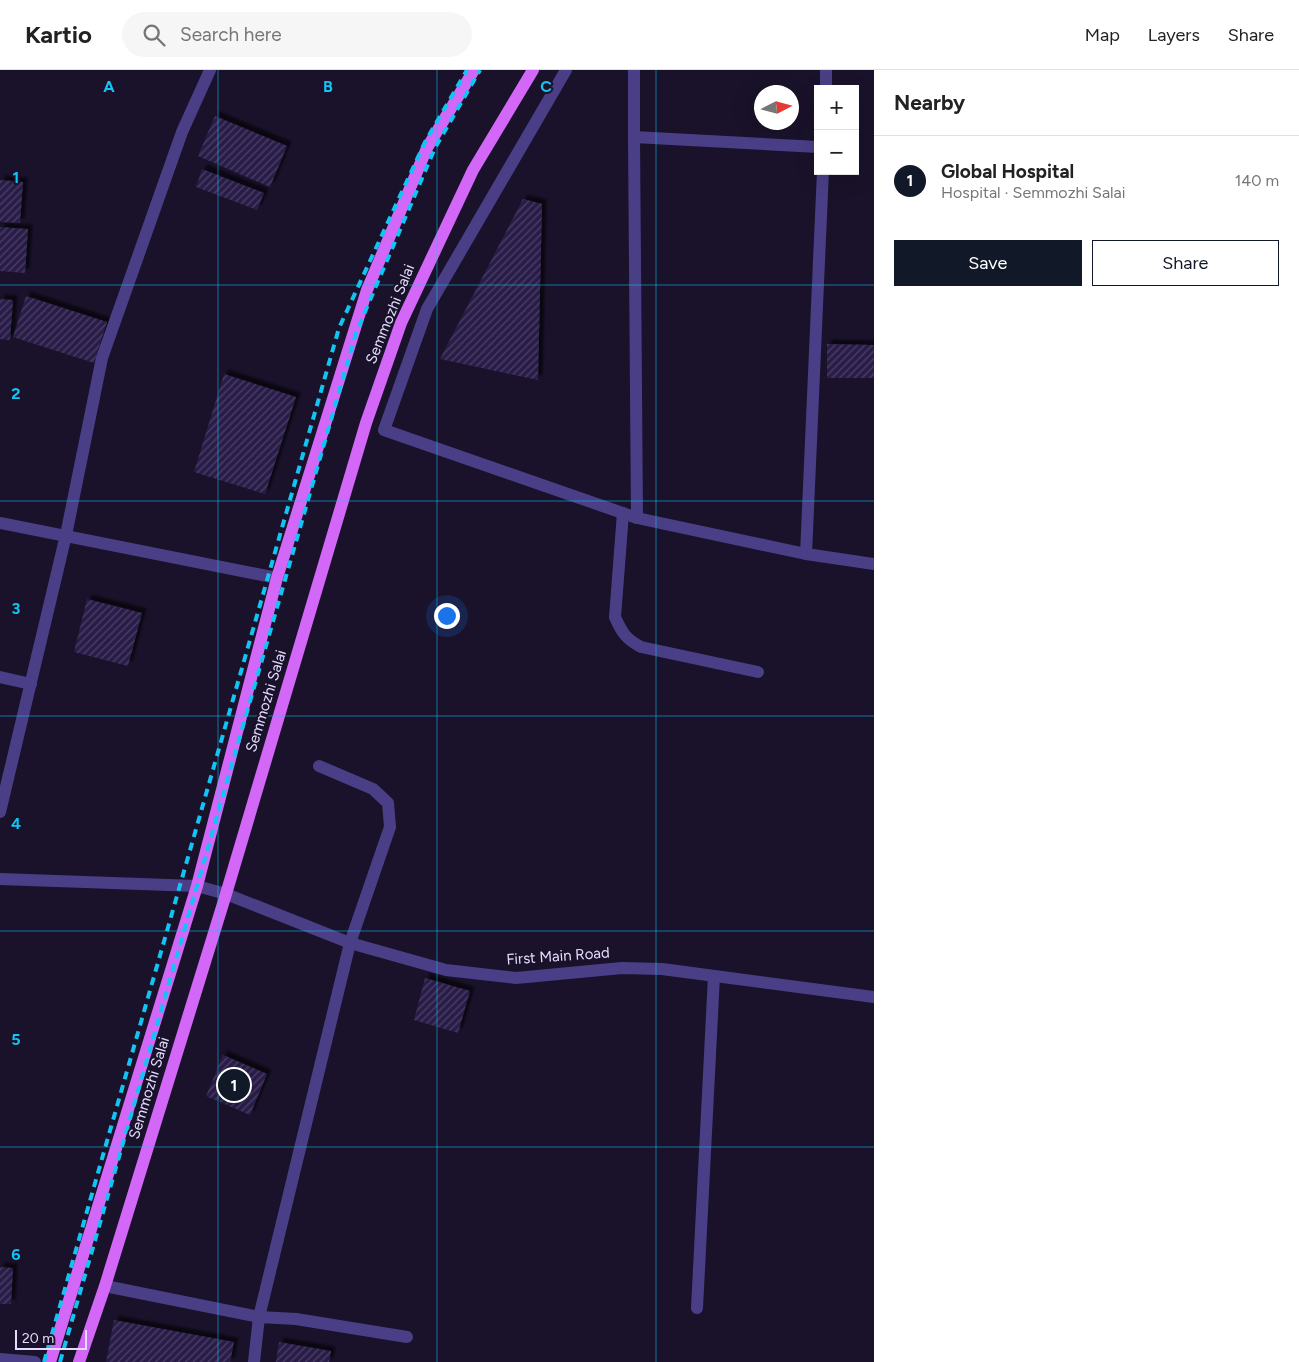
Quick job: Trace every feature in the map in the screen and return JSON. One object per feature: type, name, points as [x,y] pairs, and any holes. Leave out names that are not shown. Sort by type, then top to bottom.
[{"type":"main road","name":"Semmozhi Salai","points":[[50,1362],[197,886],[277,578],[367,290],[427,148],[474,70]]},
{"type":"main road","name":"Semmozhi Salai","points":[[80,1362],[226,894],[366,423],[400,323],[472,170],[533,70]]},
{"type":"street","points":[[0,812],[66,535],[102,358],[182,132],[210,70]]},
{"type":"street","points":[[384,430],[427,309],[566,70]]},
{"type":"street","points":[[634,70],[637,518]]},
{"type":"street","points":[[826,70],[826,85]]},
{"type":"street","points":[[634,136],[814,147]]},
{"type":"street","points":[[806,554],[823,175]]},
{"type":"street","points":[[366,423],[637,518],[806,554],[874,564]]},
{"type":"street","points":[[623,513],[615,617],[629,641],[641,648],[758,672]]},
{"type":"street","points":[[0,523],[277,578]]},
{"type":"street","points":[[0,677],[31,684]]},
{"type":"street","points":[[254,1362],[259,1317],[350,943],[390,828],[388,803],[373,789],[319,766]]},
{"type":"street","name":"First Main Road","points":[[0,879],[197,886],[226,894],[350,943],[446,970],[516,978],[622,968],[662,969],[874,997]]},
{"type":"street","points":[[697,1308],[714,976]]},
{"type":"street","points":[[105,1286],[259,1317],[296,1320],[407,1337]]},
{"type":"street","points":[[0,1360],[35,1362]]},
{"type":"building","points":[[215,116],[287,146],[270,187],[198,156]]},
{"type":"building","points":[[202,169],[264,193],[257,210],[196,187]]},
{"type":"building","points":[[0,180],[23,182],[20,223],[0,222]]},
{"type":"building","points":[[523,199],[542,204],[538,380],[440,359]]},
{"type":"building","points":[[0,227],[28,229],[25,273],[0,271]]},
{"type":"building","points":[[26,296],[107,322],[94,363],[13,337]]},
{"type":"building","points":[[0,299],[13,300],[10,340],[0,339]]},
{"type":"building","points":[[827,344],[874,345],[874,378],[827,378]]},
{"type":"building","points":[[224,374],[296,397],[265,494],[194,472]]},
{"type":"building","points":[[87,599],[142,613],[128,666],[74,652]]},
{"type":"building","points":[[425,978],[470,991],[458,1033],[414,1020]]},
{"type":"building","points":[[223,1055],[267,1074],[250,1115],[206,1096]]},
{"type":"building","points":[[0,1267],[13,1268],[11,1304],[0,1304]]},
{"type":"building","points":[[114,1320],[234,1342],[230,1362],[106,1362]]},
{"type":"building","points":[[279,1342],[331,1351],[329,1362],[276,1362]]},
{"type":"railway","points":[[44,1362],[339,328],[425,142],[467,70]]},
{"type":"railway","points":[[60,1362],[356,333],[435,148],[480,70]]},
{"type":"place","name":"Global Hospital","points":[[234,1085]]}]
